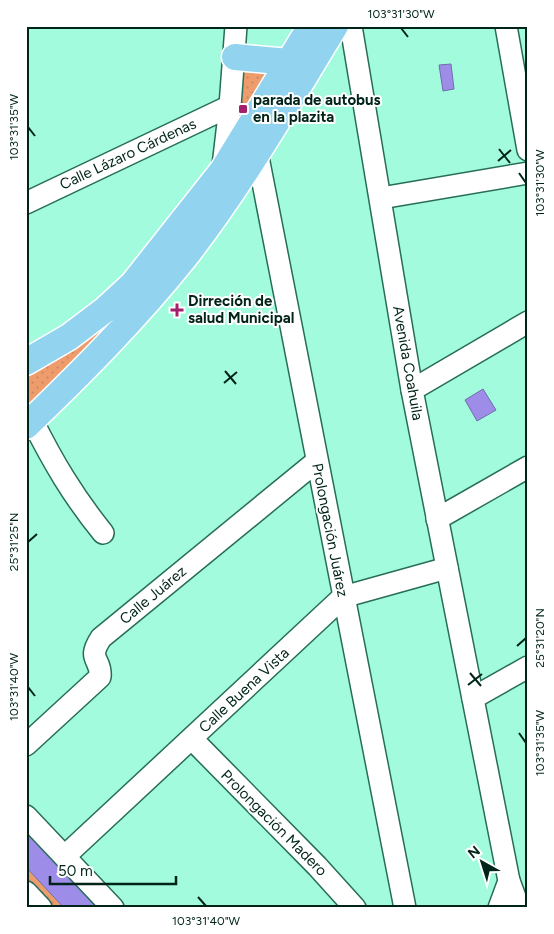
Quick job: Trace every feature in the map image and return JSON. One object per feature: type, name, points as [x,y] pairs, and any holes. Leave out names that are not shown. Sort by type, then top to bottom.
[{"type":"main road","points":[[26,362],[76,331],[106,309],[133,284],[223,170],[311,26]]},
{"type":"main road","points":[[29,423],[119,335],[185,256],[220,209],[335,26]]},
{"type":"main road","points":[[235,57],[266,58],[289,62]]},
{"type":"street","points":[[220,209],[235,57],[236,26]]},
{"type":"street","name":"Avenida Coahuila","points":[[351,26],[412,390],[508,881],[519,908]]},
{"type":"street","points":[[506,26],[528,150]]},
{"type":"street","name":"Calle Lázaro Cárdenas","points":[[26,203],[230,106]]},
{"type":"street","name":"Prolongación Juárez","points":[[257,152],[405,908]]},
{"type":"street","points":[[381,198],[528,173]]},
{"type":"street","points":[[412,390],[528,322]]},
{"type":"street","points":[[29,423],[76,500],[103,533]]},
{"type":"street","name":"Calle Juárez","points":[[26,746],[100,677],[101,671],[93,657],[95,647],[101,638],[317,461]]},
{"type":"street","points":[[437,519],[528,467]]},
{"type":"street","name":"Calle Buena Vista","points":[[65,856],[343,597],[447,568]]},
{"type":"street","points":[[473,698],[528,667]]},
{"type":"street","name":"Prolongación Madero","points":[[192,739],[317,866],[355,908]]},
{"type":"street","points":[[26,816],[113,908]]},
{"type":"street","points":[[499,908],[508,881]]},
{"type":"street","points":[[26,892],[41,908]]},
{"type":"shaded area","points":[[237,59],[290,65],[226,163]]},
{"type":"shaded area","points":[[451,64],[454,89],[443,91],[439,65]]},
{"type":"shaded area","points":[[134,294],[26,431],[26,359]]},
{"type":"shaded area","points":[[483,389],[496,410],[477,421],[465,400]]},
{"type":"shaded area","points":[[26,826],[104,908],[64,908],[26,867]]},
{"type":"shaded area","points":[[26,867],[64,908],[39,908],[26,893]]},
{"type":"place","name":"parada de autobus en la plazita","points":[[243,109]]},
{"type":"place","name":"Dirreción de salud Municipal","points":[[177,310]]}]
